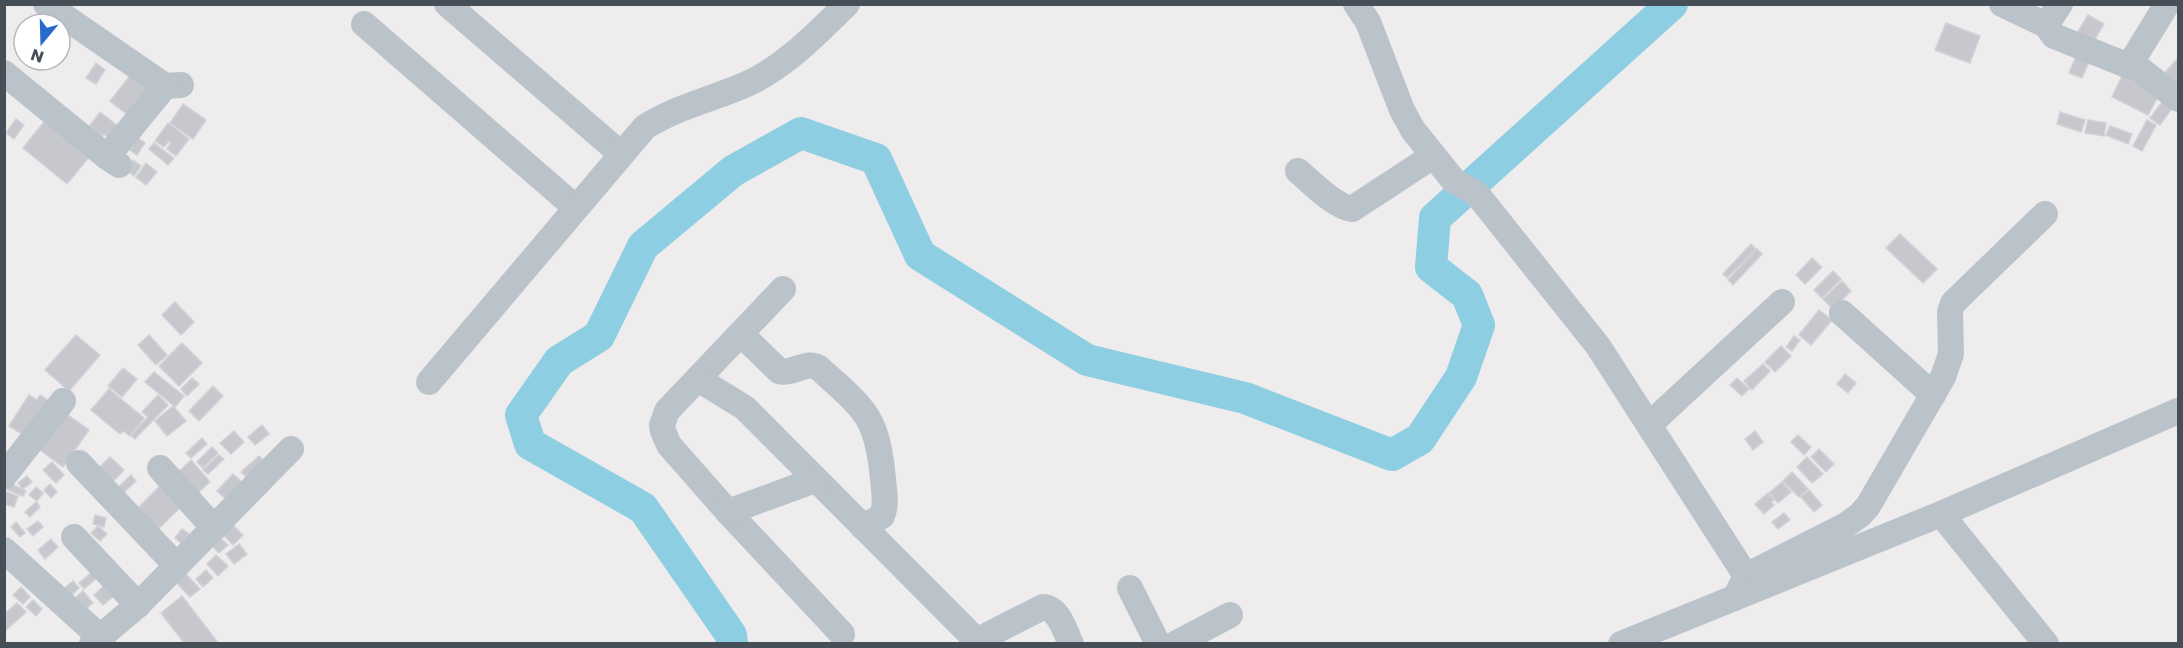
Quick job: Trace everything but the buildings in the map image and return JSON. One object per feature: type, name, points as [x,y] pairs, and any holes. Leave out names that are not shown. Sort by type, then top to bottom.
[{"type":"street","points":[[4,73],[113,161],[173,85],[46,4]]},
{"type":"street","points":[[447,4],[621,154]]},
{"type":"street","points":[[429,382],[645,127],[746,84],[776,68],[847,4]]},
{"type":"street","points":[[1356,4],[1368,22],[1402,110],[1413,130],[1454,181],[1477,194],[1598,346],[1650,424],[1741,587]]},
{"type":"street","points":[[2002,4],[2053,15],[2054,36],[2137,67],[2178,99]]},
{"type":"street","points":[[2130,66],[2167,4]]},
{"type":"street","points":[[364,24],[576,208]]},
{"type":"street","points":[[1298,171],[1336,201],[1352,209],[1433,156]]},
{"type":"street","points":[[1621,644],[1741,587],[1860,515],[1878,492],[1943,378],[1951,354],[1950,312],[1953,303],[2045,214]]},
{"type":"street","points":[[783,289],[667,411],[663,431],[669,445],[728,512],[842,634]]},
{"type":"street","points":[[1650,424],[1782,302]]},
{"type":"street","points":[[1842,313],[1933,395]]},
{"type":"street","points":[[741,334],[779,370],[787,372],[809,364],[819,368],[866,413],[877,436],[880,449],[885,505],[882,516],[863,527]]},
{"type":"street","points":[[698,379],[745,408],[979,642],[1047,607],[1052,608],[1057,615],[1071,644]]},
{"type":"street","points":[[4,476],[63,401]]},
{"type":"street","points":[[1741,587],[1941,514],[2178,411]]},
{"type":"street","points":[[4,550],[109,638],[138,605],[291,449]]},
{"type":"street","points":[[79,463],[176,566]]},
{"type":"street","points":[[160,468],[214,528]]},
{"type":"street","points":[[728,512],[815,480]]},
{"type":"street","points":[[1941,514],[2046,644]]},
{"type":"street","points":[[74,537],[138,605]]},
{"type":"street","points":[[1130,588],[1158,644]]},
{"type":"street","points":[[1175,644],[1230,615]]},
{"type":"waterway","points":[[732,644],[731,635],[643,508],[530,444],[521,415],[559,361],[599,336],[643,246],[733,171],[801,133],[876,159],[920,255],[1087,360],[1245,398],[1392,455],[1420,439],[1461,377],[1479,325],[1467,295],[1431,267],[1435,218],[1672,4]]}]
